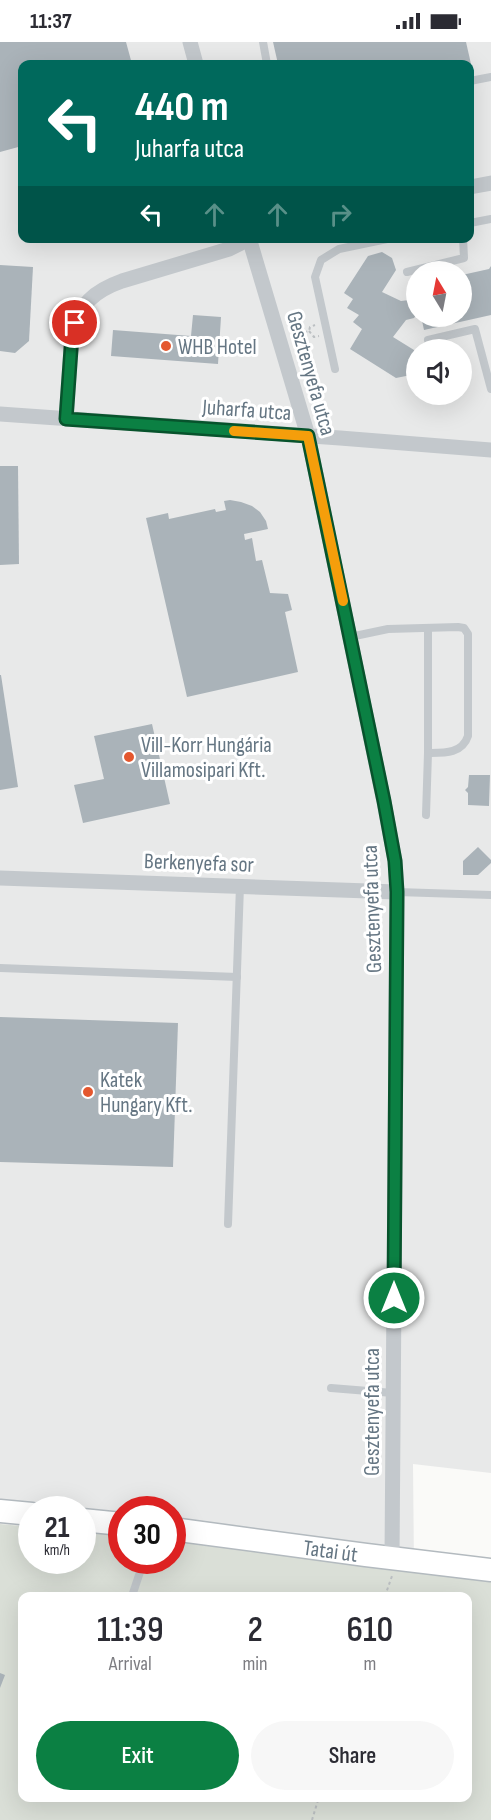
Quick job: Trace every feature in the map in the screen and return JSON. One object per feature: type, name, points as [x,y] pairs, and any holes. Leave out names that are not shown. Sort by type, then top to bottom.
[{"type":"street","points":[[190,42],[195,60]]},
{"type":"street","points":[[474,186],[491,183]]},
{"type":"street","points":[[66,419],[72,335],[81,310],[91,298],[105,287],[229,249],[242,243]]},
{"type":"street","name":"Gesztenyefa utca","points":[[251,243],[308,436],[395,861],[397,892],[392,1558]]},
{"type":"street","name":"Juharfa utca","points":[[0,414],[491,450]]},
{"type":"street","name":"Berkenyefa sor","points":[[0,878],[397,892]]},
{"type":"street","points":[[0,1511],[18,1513]]},
{"type":"street","name":"Tatai út","points":[[186,1531],[491,1570]]},
{"type":"lane","points":[[263,42],[266,60]]},
{"type":"lane","points":[[474,80],[491,77]]},
{"type":"lane","points":[[474,222],[491,219]]},
{"type":"lane","points":[[335,369],[315,277],[321,260],[339,249],[368,243]]},
{"type":"lane","points":[[452,261],[464,258],[464,243]]},
{"type":"lane","points":[[433,339],[475,330],[491,389]]},
{"type":"lane","points":[[350,636],[388,629],[464,628],[468,634],[468,736],[466,742],[458,750],[428,753]]},
{"type":"lane","points":[[426,815],[428,629]]},
{"type":"lane","points":[[228,1224],[240,886]]},
{"type":"lane","points":[[397,892],[491,895]]},
{"type":"lane","points":[[0,968],[237,978]]},
{"type":"lane","points":[[331,1388],[393,1393]]},
{"type":"lane","points":[[133,1592],[139,1574]]},
{"type":"path","points":[[309,332],[310,327],[315,325],[319,327]]},
{"type":"path","points":[[279,341],[309,332]]},
{"type":"path","points":[[309,332],[314,337],[319,336],[321,332]]},
{"type":"path","points":[[386,1592],[393,1568],[392,1558]]},
{"type":"path","points":[[312,1820],[317,1802]]},
{"type":"shaded area","points":[[0,42],[491,42],[491,1473],[413,1464],[414,1567],[393,1568],[186,1543],[186,1496],[108,1496],[108,1534],[96,1533],[96,1496],[18,1496],[18,1526],[0,1524]]},
{"type":"shaded area","points":[[0,1524],[18,1526],[18,1574],[96,1574],[96,1533],[108,1534],[108,1574],[186,1574],[186,1543],[393,1568],[491,1574],[491,1820],[0,1820]]},
{"type":"building","points":[[0,42],[126,42],[131,60],[18,60],[18,147],[0,152]]},
{"type":"building","points":[[273,42],[466,42],[470,60],[277,60]]},
{"type":"building","points":[[382,252],[392,258],[396,270],[382,292],[401,301],[406,300],[406,320],[393,337],[406,345],[406,376],[396,378],[350,349],[362,329],[353,322],[359,315],[347,308],[353,299],[344,293],[368,256]]},
{"type":"building","points":[[0,265],[33,267],[29,341],[15,353],[0,351]]},
{"type":"building","points":[[491,266],[491,315],[472,319],[472,273],[489,269]]},
{"type":"building","name":"WHB Hotel","points":[[193,315],[221,317],[218,364],[111,356],[113,330],[191,336]]},
{"type":"building","points":[[0,466],[18,466],[19,564],[0,565]]},
{"type":"building","points":[[230,500],[252,506],[266,521],[268,529],[244,534],[245,540],[252,538],[256,561],[262,560],[270,593],[288,594],[292,610],[285,612],[298,672],[187,697],[146,518],[168,513],[169,519],[215,509],[216,512],[226,510],[224,501]]},
{"type":"building","points":[[0,675],[18,787],[0,790]]},
{"type":"building","name":"Vill-Korr Hungária Villamosipari Kft.","points":[[152,724],[170,804],[83,823],[74,785],[104,779],[94,736]]},
{"type":"building","points":[[469,775],[490,775],[489,806],[468,805],[468,793],[465,790],[468,787]]},
{"type":"building","points":[[478,847],[491,860],[491,863],[478,875],[463,875],[463,861]]},
{"type":"building","name":"Katek Hungary Kft.","points":[[0,1017],[178,1023],[173,1167],[0,1162]]},
{"type":"building","points":[[0,1673],[5,1675],[0,1688]]},
{"type":"slow traffic","points":[[234,431],[308,436],[343,601]]},
{"type":"place","name":"WHB Hotel","points":[[166,346]]},
{"type":"place","name":"Vill-Korr Hungária Villamosipari Kft.","points":[[129,757]]},
{"type":"place","name":"Katek Hungary Kft.","points":[[88,1092]]},
{"type":"route","points":[[75,323],[72,335],[66,419],[308,436],[395,861],[397,892],[394,1298]]}]
